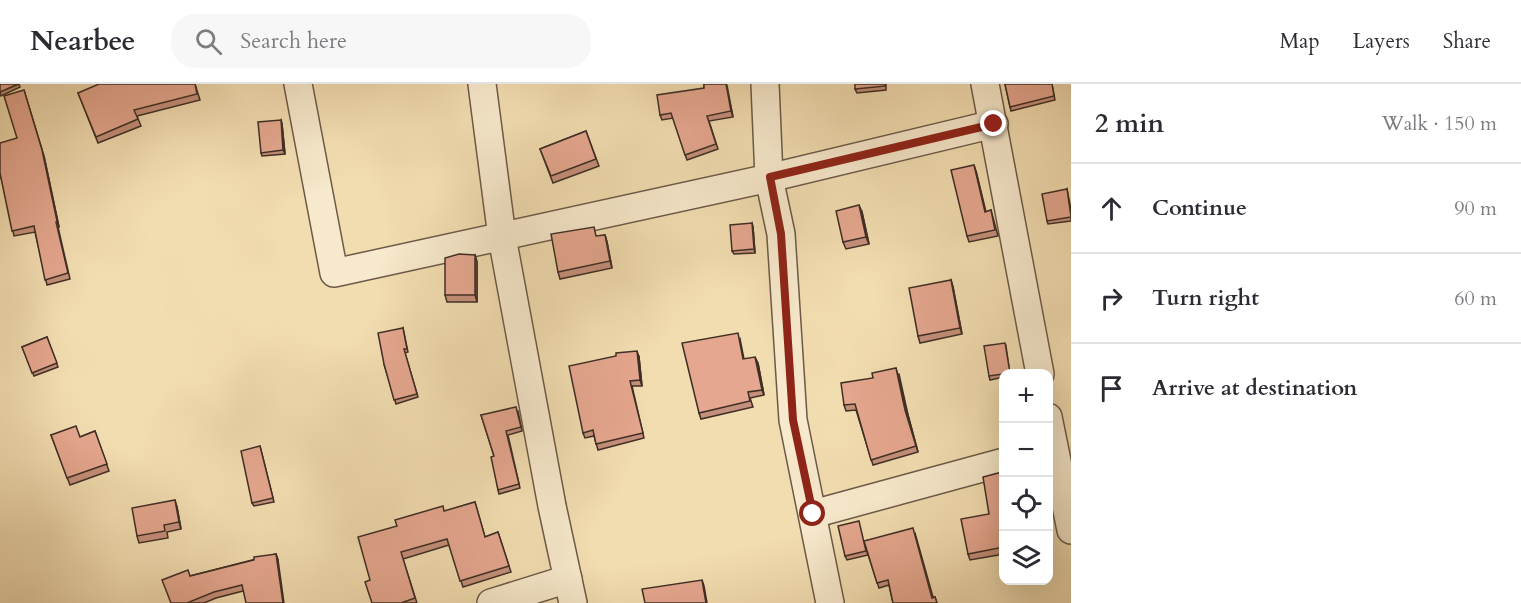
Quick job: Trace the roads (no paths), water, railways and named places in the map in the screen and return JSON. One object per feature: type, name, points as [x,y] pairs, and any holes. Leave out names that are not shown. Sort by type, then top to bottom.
[{"type":"street","points":[[297,84],[334,273],[770,177],[994,124]]},
{"type":"street","points":[[482,84],[502,237],[570,591],[491,603]]},
{"type":"street","points":[[765,84],[770,177],[781,234],[793,420],[830,603]]},
{"type":"street","points":[[985,84],[1040,369]]},
{"type":"street","points":[[1050,423],[1058,447],[1071,530]]},
{"type":"street","points":[[813,514],[999,463]]}]
